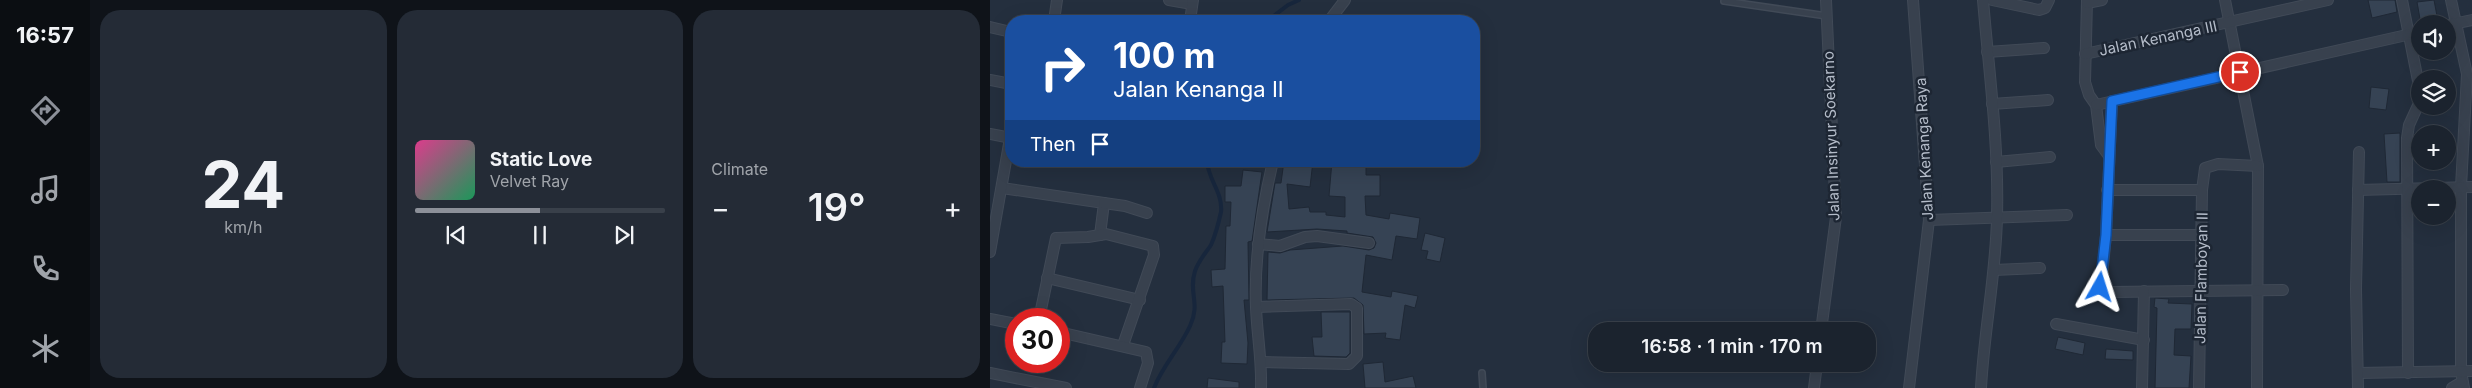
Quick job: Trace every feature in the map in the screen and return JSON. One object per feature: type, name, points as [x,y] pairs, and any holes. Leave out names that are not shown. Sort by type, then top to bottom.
[{"type":"street","points":[[1055,15],[1057,0]]},
{"type":"street","points":[[1169,0],[1193,2],[1191,15]]},
{"type":"street","points":[[1334,15],[1345,0]]},
{"type":"street","name":"Jalan Insinyur Soekarno","points":[[1822,322],[1836,217],[1826,0]]},
{"type":"street","name":"Jalan Kenanga Raya","points":[[1910,388],[1929,220],[1913,0]]},
{"type":"street","points":[[1981,388],[1994,270],[1997,216],[1996,162],[1983,0]]},
{"type":"street","points":[[1992,0],[2039,10],[2047,4]]},
{"type":"street","points":[[2102,0],[2087,2],[2085,54],[2087,90],[2096,105],[2101,145],[2109,156]]},
{"type":"street","points":[[2225,0],[2258,166],[2257,388]]},
{"type":"street","name":"Jalan Kenanga III","points":[[2085,54],[2325,0]]},
{"type":"street","points":[[2402,0],[2416,70]]},
{"type":"street","points":[[2451,0],[2452,15]]},
{"type":"street","points":[[2456,23],[2472,20]]},
{"type":"street","points":[[990,27],[1005,31]]},
{"type":"street","points":[[2096,105],[2409,34]]},
{"type":"street","points":[[2452,388],[2463,385],[2460,371],[2461,187],[2467,74],[2456,37]]},
{"type":"street","points":[[1987,52],[2044,48]]},
{"type":"street","points":[[990,80],[1005,83]]},
{"type":"street","points":[[1992,104],[2048,100]]},
{"type":"street","points":[[2112,101],[2106,235],[2100,287],[2111,292],[2283,290]]},
{"type":"street","points":[[2408,373],[2409,188],[2407,138],[2409,125],[2414,115]]},
{"type":"street","points":[[990,134],[1005,137]]},
{"type":"street","points":[[2358,388],[2356,289],[2360,152]]},
{"type":"street","points":[[1996,162],[2050,157]]},
{"type":"street","name":"Jalan Flamboyan II","points":[[2199,388],[2202,290],[2202,190],[2205,168],[2218,164],[2258,166]]},
{"type":"street","points":[[990,252],[1006,167]]},
{"type":"street","points":[[1261,388],[1261,362],[1256,307],[1258,244],[1272,167]]},
{"type":"street","points":[[2358,190],[2472,187]]},
{"type":"street","points":[[1002,188],[1125,206],[1147,213]]},
{"type":"street","points":[[2107,190],[2202,190]]},
{"type":"street","points":[[1100,235],[1104,204]]},
{"type":"street","points":[[1929,220],[2066,214]]},
{"type":"street","points":[[1042,308],[1056,238],[1112,235],[1154,246],[1154,255],[1140,300],[1123,345]]},
{"type":"street","points":[[2106,235],[2202,235]]},
{"type":"street","points":[[1258,244],[1280,246],[1305,237],[1317,236],[1369,243]]},
{"type":"street","points":[[1994,270],[2040,268]]},
{"type":"street","points":[[1047,278],[1140,300]]},
{"type":"street","points":[[2142,388],[2144,291]]},
{"type":"street","points":[[1256,307],[1351,304],[1357,308],[1357,356],[1349,364],[1261,362]]},
{"type":"street","points":[[990,319],[1005,322]]},
{"type":"street","points":[[2056,324],[2144,340]]},
{"type":"street","points":[[1070,334],[1123,345],[1146,352],[1148,356],[1140,388]]},
{"type":"street","points":[[2358,373],[2472,371]]},
{"type":"street","points":[[1814,388],[1816,372]]},
{"type":"street","points":[[990,373],[1066,388]]},
{"type":"lane","points":[[1724,1],[1827,16]]},
{"type":"lane","points":[[1482,374],[1484,388]]},
{"type":"building","points":[[2368,0],[2395,0],[2397,12],[2372,18]]},
{"type":"building","points":[[2434,0],[2437,15],[2419,15],[2417,2]]},
{"type":"building","points":[[2371,87],[2389,89],[2386,110],[2369,108]]},
{"type":"building","points":[[2400,133],[2400,182],[2387,182],[2384,134]]},
{"type":"building","points":[[1283,167],[1312,167],[1310,187],[1287,184],[1289,209],[1309,207],[1310,212],[1326,212],[1326,215],[1345,217],[1345,197],[1329,196],[1331,167],[1366,167],[1366,175],[1380,175],[1380,196],[1365,196],[1366,215],[1389,219],[1390,213],[1420,218],[1417,239],[1396,236],[1392,260],[1366,255],[1362,292],[1391,297],[1392,291],[1418,296],[1415,308],[1405,305],[1400,340],[1385,338],[1386,333],[1364,334],[1363,305],[1354,298],[1267,300],[1268,252],[1280,253],[1290,250],[1343,246],[1369,250],[1374,248],[1376,243],[1373,237],[1347,233],[1347,231],[1317,229],[1267,232],[1275,183],[1281,183]]},
{"type":"building","points":[[1243,170],[1262,172],[1252,241],[1248,242],[1249,300],[1244,300],[1248,343],[1247,364],[1221,363],[1222,342],[1225,342],[1223,286],[1212,287],[1211,270],[1225,269],[1226,226],[1230,226],[1231,202],[1225,202],[1225,186],[1241,186]]},
{"type":"building","points":[[1425,233],[1445,238],[1440,262],[1426,259],[1428,251],[1421,250]]},
{"type":"building","points":[[2155,298],[2169,299],[2168,303],[2192,304],[2191,329],[2175,329],[2174,355],[2191,356],[2189,388],[2155,388],[2157,308],[2154,307]]},
{"type":"building","points":[[1321,312],[1350,312],[1350,353],[1346,357],[1314,356],[1312,337],[1322,337]]},
{"type":"building","points":[[2058,337],[2085,343],[2083,355],[2055,349]]},
{"type":"building","points":[[2106,349],[2133,351],[2133,360],[2105,359]]},
{"type":"building","points":[[1383,362],[1385,382],[1413,376],[1416,388],[1365,388],[1363,364]]},
{"type":"building","points":[[1208,378],[1239,382],[1239,388],[1207,388]]},
{"type":"waterway","points":[[1275,15],[1288,5],[1299,0]]},
{"type":"waterway","points":[[1154,388],[1190,326],[1195,304],[1193,286],[1195,271],[1200,260],[1211,245],[1221,212],[1220,198],[1208,167]]},
{"type":"route","points":[[2100,287],[2106,235],[2112,101],[2240,72]]}]
